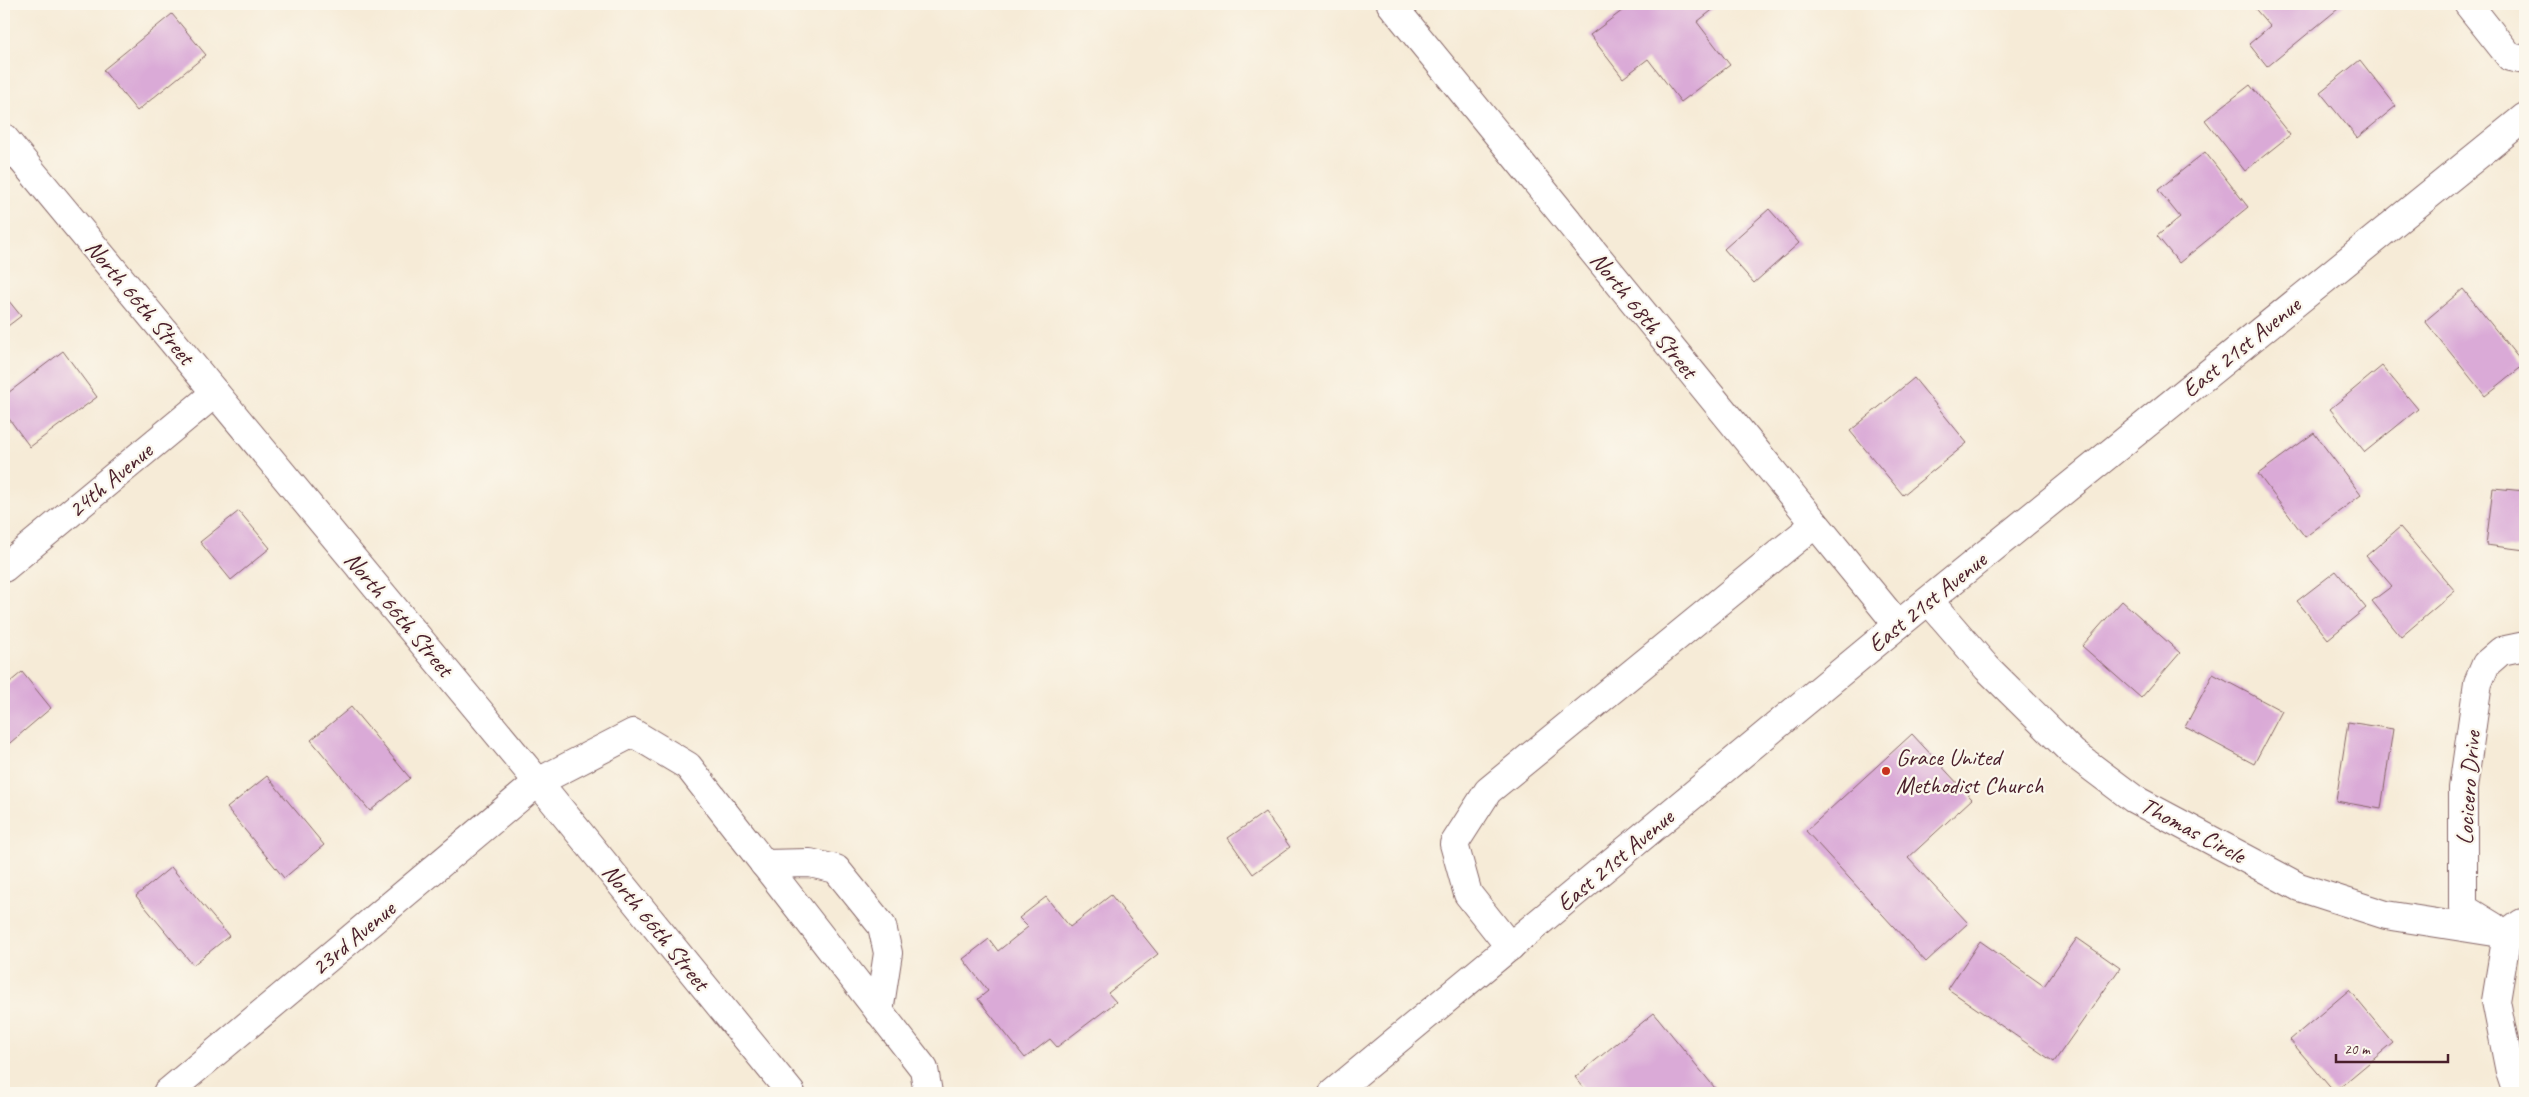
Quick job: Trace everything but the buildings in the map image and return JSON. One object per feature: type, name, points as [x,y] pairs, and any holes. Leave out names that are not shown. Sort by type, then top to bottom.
[{"type":"street","name":"North 68th Street","points":[[1390,4],[1898,626]]},
{"type":"street","points":[[2468,4],[2510,57],[2525,60]]},
{"type":"street","name":"East 21st Avenue","points":[[1333,1093],[1898,626],[2525,117]]},
{"type":"street","name":"North 66th Street","points":[[4,138],[538,782],[791,1093]]},
{"type":"street","name":"24th Avenue","points":[[4,568],[215,393]]},
{"type":"street","points":[[1510,947],[1468,894],[1454,844],[1488,791],[1815,524]]},
{"type":"street","name":"Thomas Circle","points":[[1929,601],[1987,668],[2074,753],[2134,799],[2299,887],[2386,915],[2519,929]]},
{"type":"street","name":"Locicero Drive","points":[[2519,929],[2463,908],[2463,788],[2478,683],[2486,664],[2501,651],[2525,646]]},
{"type":"street","name":"23rd Avenue","points":[[167,1093],[538,782],[633,733],[688,766],[764,864]]},
{"type":"street","points":[[764,864],[810,863],[836,869],[882,926],[888,952],[879,1012]]},
{"type":"street","points":[[764,864],[924,1069],[928,1093]]},
{"type":"street","points":[[2517,1093],[2510,1072],[2496,1001],[2519,929]]},
{"type":"place","name":"Grace United Methodist Church","points":[[1886,771]]}]
